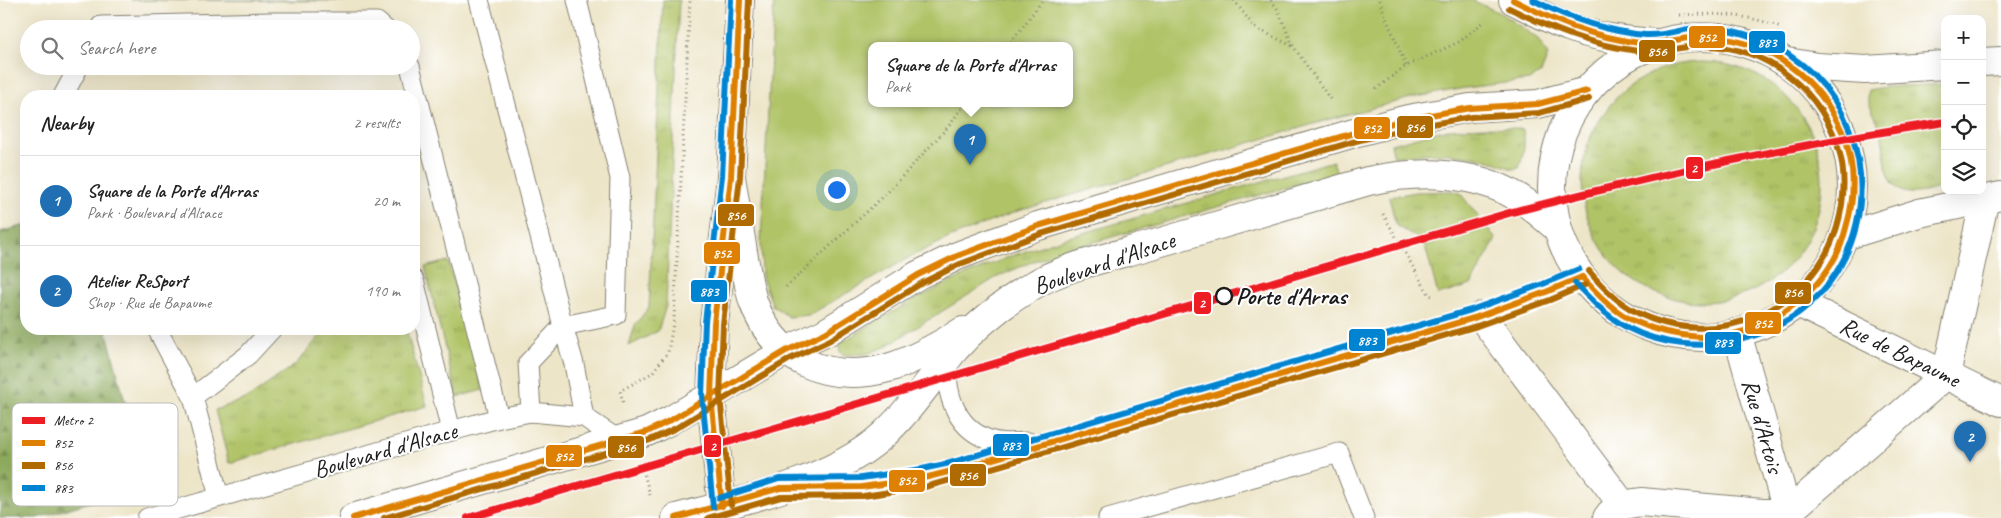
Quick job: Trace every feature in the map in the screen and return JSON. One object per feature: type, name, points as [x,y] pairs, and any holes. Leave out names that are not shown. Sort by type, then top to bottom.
[{"type":"main road","points":[[723,512],[711,396],[714,323],[731,177],[740,0]]},
{"type":"main road","points":[[1513,0],[1568,27],[1593,35],[1658,44]]},
{"type":"main road","points":[[1691,38],[1724,39],[1756,47],[1785,62],[1798,71],[1822,95],[1831,109],[1845,139],[1852,171],[1852,204],[1845,236],[1826,272],[1798,303],[1770,322],[1737,333],[1720,336],[1685,337],[1651,329],[1635,322],[1613,308],[1593,290],[1567,254],[1558,229],[1552,198],[1559,141],[1571,115],[1587,91],[1619,62],[1658,44],[1691,38]]},
{"type":"main road","points":[[1986,62],[2001,61]]},
{"type":"main road","points":[[1785,62],[1817,67],[1865,70],[1941,65]]},
{"type":"main road","points":[[353,518],[647,432],[786,351],[825,333],[918,275],[938,265],[1038,226],[1354,133],[1408,119],[1470,108],[1538,104],[1587,91]]},
{"type":"main road","name":"Boulevard d'Alsace","points":[[676,518],[723,512],[832,468],[859,453],[882,437],[964,340],[999,309],[1033,285],[1048,277],[1368,181],[1412,174],[1441,174],[1492,186],[1525,202],[1558,229]]},
{"type":"main road","points":[[731,177],[746,272],[753,301],[766,326],[786,351],[808,366],[829,372],[859,373],[888,368],[959,334],[999,309]]},
{"type":"main road","points":[[1481,316],[1615,511],[1641,502],[1788,515],[1946,375],[1993,197],[1919,213],[1845,236]]},
{"type":"main road","name":"Rue de Bapaume","points":[[1798,303],[2001,402]]},
{"type":"main road","name":"Rue d'Artois","points":[[1737,333],[1788,515]]},
{"type":"lane","points":[[479,0],[574,364],[584,417]]},
{"type":"lane","points":[[531,412],[528,363],[563,326],[616,315],[620,178],[577,0]]},
{"type":"lane","points":[[66,90],[74,75]]},
{"type":"lane","points":[[412,75],[416,90]]},
{"type":"lane","points":[[420,106],[499,418]]},
{"type":"lane","points":[[780,488],[862,487],[924,478],[1481,316],[1544,294],[1582,277]]},
{"type":"lane","points":[[420,304],[451,431]]},
{"type":"lane","points":[[160,335],[193,397],[219,497]]},
{"type":"lane","points":[[193,397],[248,355],[266,335]]},
{"type":"lane","points":[[948,358],[946,382],[952,403],[964,422],[974,432],[998,442],[1050,441]]},
{"type":"lane","name":"Boulevard d'Alsace","points":[[147,518],[451,431],[499,418],[531,412],[584,417],[620,441]]},
{"type":"lane","points":[[1108,518],[1339,453],[1364,518]]},
{"type":"path","points":[[620,391],[652,373],[668,352],[674,319],[690,0]]},
{"type":"path","points":[[1011,42],[1043,0]]},
{"type":"path","points":[[1234,0],[1254,27],[1292,46]]},
{"type":"path","points":[[1271,0],[1277,8],[1292,46],[1334,106]]},
{"type":"path","points":[[1379,0],[1406,66]]},
{"type":"path","points":[[1369,94],[1406,66],[1459,42],[1490,18]]},
{"type":"path","points":[[782,293],[787,286],[887,193],[948,127],[963,107]]},
{"type":"path","points":[[1378,207],[1429,295],[1481,316]]},
{"type":"green space","points":[[131,0],[373,0],[373,1]]},
{"type":"green space","points":[[663,0],[679,0],[666,306],[658,331],[629,346],[635,325],[649,307]]},
{"type":"green space","points":[[774,0],[1472,0],[1502,14],[1538,39],[1548,55],[1541,73],[1529,80],[1465,88],[1411,98],[1334,118],[1018,211],[951,237],[908,258],[809,315],[789,317],[773,306],[762,277],[761,241]]},
{"type":"green space","points":[[1690,62],[1714,62],[1737,67],[1759,76],[1787,97],[1802,115],[1813,136],[1820,159],[1822,182],[1820,205],[1813,228],[1802,249],[1787,267],[1759,288],[1737,297],[1714,302],[1690,302],[1667,297],[1645,288],[1626,275],[1609,258],[1596,239],[1587,217],[1582,194],[1582,170],[1587,147],[1596,125],[1609,106],[1626,89],[1645,76],[1667,67]]},
{"type":"green space","points":[[1941,84],[1941,188],[1918,193],[1903,192],[1896,187],[1891,179],[1887,170],[1880,129],[1868,99],[1868,90],[1884,87]]},
{"type":"green space","points":[[1484,127],[1523,130],[1524,150],[1519,168],[1512,169],[1483,159],[1455,154],[1394,157],[1391,144],[1447,129]]},
{"type":"green space","points":[[1333,161],[1337,173],[1034,261],[997,277],[885,347],[867,354],[842,355],[839,349],[840,343],[906,304],[956,279],[1011,256],[1062,239]]},
{"type":"green space","points":[[1452,191],[1460,193],[1496,239],[1471,285],[1438,295],[1424,242],[1396,225],[1389,197],[1415,192]]},
{"type":"green space","points":[[20,227],[20,335],[108,335],[125,403],[12,403],[12,506],[77,506],[37,518],[0,518],[0,232]]},
{"type":"green space","points":[[448,261],[483,390],[457,397],[425,267]]},
{"type":"green space","points":[[321,335],[408,335],[427,406],[229,463],[215,410],[248,398],[295,365]]},
{"type":"metro line","name":"2","points":[[468,518],[1509,213],[1617,186],[1780,150],[1941,123]]},
{"type":"transit line","name":"883","points":[[713,507],[702,396],[705,322],[722,176],[731,0]]},
{"type":"transit line","name":"852","points":[[722,506],[711,396],[714,323],[731,177],[740,0]]},
{"type":"transit line","name":"856","points":[[731,505],[720,396],[723,324],[740,177],[749,0]]},
{"type":"transit line","name":"852","points":[[1513,0],[1544,15],[1605,37],[1639,43],[1703,37],[1744,43],[1764,51],[1799,73],[1814,87],[1837,121],[1847,145],[1853,185],[1850,211],[1840,247],[1830,266],[1817,283],[1801,299],[1764,323],[1722,336],[1701,337],[1651,328],[1642,325],[1613,308],[1582,277]]},
{"type":"transit line","name":"883","points":[[1533,0],[1560,13],[1617,31],[1652,35],[1695,28],[1720,29],[1744,34],[1768,43],[1789,55],[1815,76],[1835,101],[1850,129],[1858,160],[1861,192],[1857,223],[1846,254],[1829,283],[1810,304],[1788,320],[1763,333],[1736,341],[1709,345],[1681,344],[1654,338],[1628,328],[1613,319],[1575,283]]},
{"type":"transit line","name":"856","points":[[1509,8],[1540,23],[1603,45],[1646,52],[1703,46],[1727,48],[1749,54],[1771,64],[1790,77],[1807,93],[1821,111],[1832,132],[1840,154],[1844,181],[1841,209],[1837,227],[1824,256],[1806,281],[1783,302],[1756,316],[1727,325],[1697,328],[1666,324],[1622,304],[1589,271]]},
{"type":"transit line","name":"852","points":[[353,518],[647,432],[671,420],[786,351],[825,333],[918,275],[957,256],[1038,226],[1354,133],[1408,119],[1470,108],[1538,104],[1587,91]]},
{"type":"transit line","name":"856","points":[[384,518],[650,440],[676,428],[790,359],[830,340],[922,283],[960,264],[1041,234],[1356,141],[1410,128],[1471,117],[1539,113],[1589,99]]},
{"type":"transit line","name":"883","points":[[719,498],[779,479],[861,478],[950,463],[1471,310],[1579,269]]},
{"type":"transit line","name":"852","points":[[676,518],[780,488],[862,487],[924,478],[952,471],[1474,318],[1582,277]]},
{"type":"transit line","name":"856","points":[[708,518],[781,497],[863,496],[925,487],[1477,326],[1550,300],[1585,285]]},
{"type":"place","name":"Square de la Porte d'Arras","points":[[970,165]]},
{"type":"place","name":"Porte d'Arras","points":[[1224,296]]},
{"type":"place","name":"Atelier ReSport","points":[[1970,462]]}]
